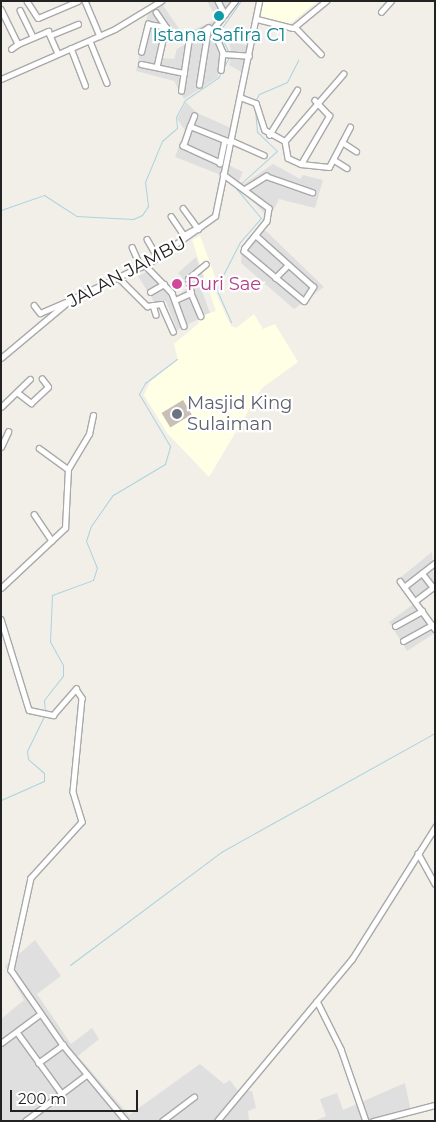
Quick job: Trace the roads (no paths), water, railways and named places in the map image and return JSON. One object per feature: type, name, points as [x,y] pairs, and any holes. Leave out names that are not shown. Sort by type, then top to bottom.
[{"type":"street","points":[[28,1],[39,18],[78,1]]},
{"type":"street","points":[[85,1],[100,36]]},
{"type":"street","points":[[1,79],[58,53],[90,41],[161,1]]},
{"type":"street","points":[[218,1],[226,14]]},
{"type":"street","points":[[181,92],[189,38],[210,28],[226,14],[235,1]]},
{"type":"street","name":"JALAN JAMBU","points":[[1,358],[70,300],[158,258],[215,216],[228,141],[240,97],[257,19],[259,1]]},
{"type":"street","points":[[296,28],[326,1]]},
{"type":"street","points":[[381,12],[391,1]]},
{"type":"street","points":[[1,9],[18,44]]},
{"type":"street","points":[[20,10],[33,36]]},
{"type":"street","points":[[156,12],[166,27],[157,67]]},
{"type":"street","points":[[257,19],[296,28],[321,54]]},
{"type":"street","points":[[51,35],[78,24]]},
{"type":"street","points":[[141,52],[148,24],[166,27]]},
{"type":"street","points":[[210,28],[225,54],[221,70]]},
{"type":"street","points":[[199,84],[210,28]]},
{"type":"street","points":[[11,49],[46,31],[51,35],[58,53]]},
{"type":"street","points":[[90,41],[107,83]]},
{"type":"street","points":[[71,48],[85,85]]},
{"type":"street","points":[[225,54],[249,56]]},
{"type":"street","points":[[140,64],[184,73]]},
{"type":"street","points":[[342,74],[315,101],[285,141],[285,154],[301,164],[323,168],[334,160],[350,127]]},
{"type":"street","points":[[269,135],[297,90]]},
{"type":"street","points":[[240,97],[254,102],[269,135],[285,141]]},
{"type":"street","points":[[301,164],[329,116],[315,101]]},
{"type":"street","points":[[194,116],[183,147],[218,162],[228,141]]},
{"type":"street","points":[[190,126],[264,155]]},
{"type":"street","points":[[342,142],[356,151]]},
{"type":"street","points":[[334,160],[348,168]]},
{"type":"street","points":[[223,174],[242,186],[269,208],[267,221],[244,250],[304,301],[314,288],[256,236]]},
{"type":"street","points":[[242,186],[266,176],[312,192]]},
{"type":"street","points":[[171,216],[184,235],[198,230],[183,208]]},
{"type":"street","points":[[147,239],[158,258]]},
{"type":"street","points":[[132,247],[143,266],[164,284],[175,300],[184,326]]},
{"type":"street","points":[[201,316],[187,280],[206,264]]},
{"type":"street","points":[[275,278],[288,265]]},
{"type":"street","points":[[119,278],[147,306],[161,304],[173,331]]},
{"type":"street","points":[[150,292],[164,284]]},
{"type":"street","points":[[175,300],[191,293]]},
{"type":"street","points":[[34,305],[39,313],[70,300]]},
{"type":"street","points":[[152,305],[156,315]]},
{"type":"street","points":[[42,323],[44,311]]},
{"type":"street","points":[[1,407],[30,379]]},
{"type":"street","points":[[17,392],[31,404],[48,387],[42,379]]},
{"type":"street","points":[[1,588],[52,541],[69,517],[68,469],[89,434],[93,415]]},
{"type":"street","points":[[1,447],[8,432]]},
{"type":"street","points":[[39,448],[68,469]]},
{"type":"street","points":[[34,514],[52,541]]},
{"type":"street","points":[[404,587],[435,563]]},
{"type":"street","points":[[416,601],[434,587],[422,574]]},
{"type":"street","points":[[400,581],[433,627],[403,641]]},
{"type":"street","points":[[395,626],[422,611]]},
{"type":"street","points":[[1,619],[27,707],[37,714],[49,716],[72,691],[80,691],[74,792],[82,822],[31,878],[11,966],[40,1014],[62,1045],[126,1121]]},
{"type":"street","points":[[217,1121],[298,1029],[317,1001],[361,947],[435,827]]},
{"type":"street","points":[[418,852],[435,884]]},
{"type":"street","points":[[317,1001],[340,1049],[366,1121]]},
{"type":"street","points":[[1,1043],[40,1014]]},
{"type":"street","points":[[17,1032],[62,1094]]},
{"type":"street","points":[[38,1062],[62,1045]]},
{"type":"street","points":[[25,1121],[86,1075]]},
{"type":"street","points":[[162,1121],[194,1097]]},
{"type":"street","points":[[373,1121],[435,1105]]},
{"type":"waterway","points":[[229,53],[219,32],[241,1]]},
{"type":"waterway","points":[[1,210],[44,195],[76,216],[133,219],[142,215],[148,206],[145,182],[162,141],[177,128],[176,117],[185,100],[218,78],[229,57]]},
{"type":"waterway","points":[[255,101],[259,94],[287,82],[298,60]]},
{"type":"waterway","points":[[231,322],[217,290],[240,242],[261,218],[236,188],[277,151],[257,132],[255,108]]},
{"type":"waterway","points":[[45,712],[44,700],[63,676],[63,665],[50,642],[52,595],[93,580],[97,568],[86,541],[91,526],[113,495],[165,464],[170,446],[139,394],[145,383],[177,359]]},
{"type":"waterway","points":[[1,800],[44,781],[44,773],[28,759],[27,751],[44,716]]},
{"type":"waterway","points":[[70,965],[221,852],[435,733]]},
{"type":"place","name":"Istana Safira C1","points":[[219,16]]},
{"type":"place","name":"Puri Sae","points":[[177,284]]},
{"type":"place","name":"Masjid King Sulaiman","points":[[177,414]]}]
